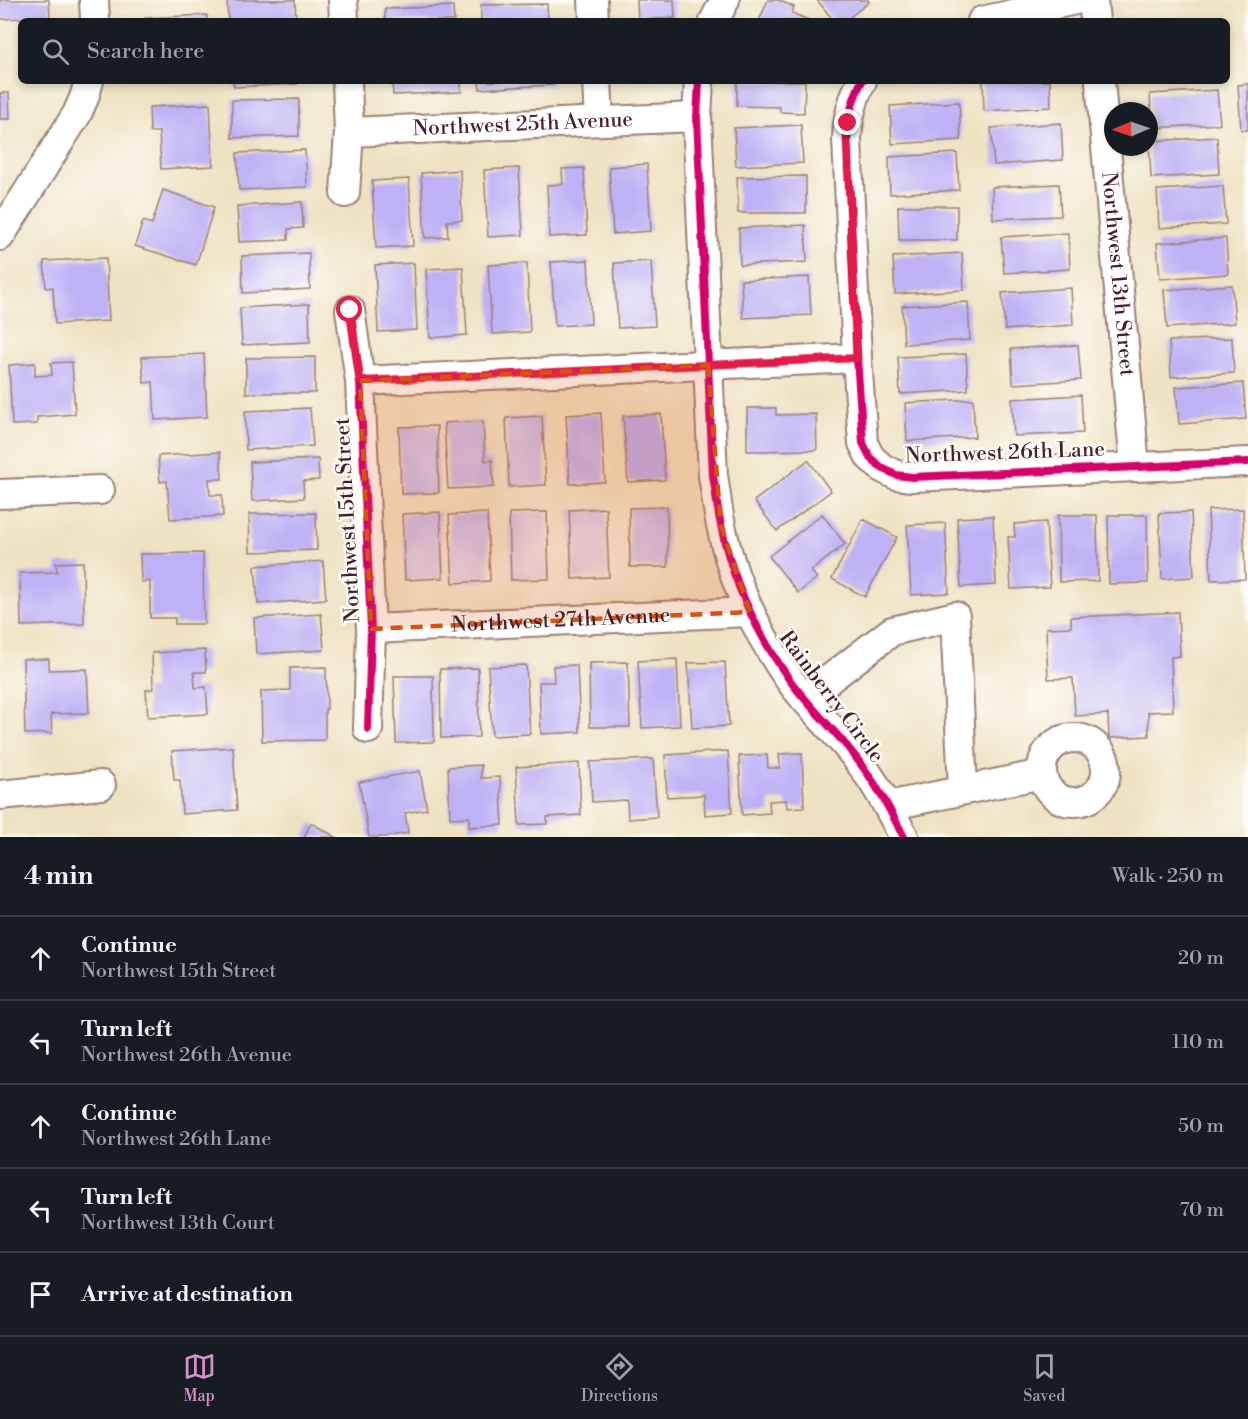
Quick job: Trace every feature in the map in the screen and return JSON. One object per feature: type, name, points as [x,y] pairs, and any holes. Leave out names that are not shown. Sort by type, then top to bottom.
[{"type":"street","points":[[94,0],[95,18]]},
{"type":"street","points":[[343,0],[344,18]]},
{"type":"street","points":[[593,0],[594,18]]},
{"type":"street","points":[[716,18],[725,0]]},
{"type":"street","points":[[995,18],[1075,0]]},
{"type":"street","points":[[1093,0],[1095,18]]},
{"type":"street","points":[[0,236],[77,114],[88,84]]},
{"type":"street","points":[[345,193],[349,132],[347,84]]},
{"type":"street","points":[[597,84],[598,121]]},
{"type":"street","name":"Rainberry Circle","points":[[699,84],[697,117],[713,476],[721,526],[735,575],[763,637],[805,698],[858,760],[888,806],[904,837]]},
{"type":"street","name":"Northwest 13th Street","points":[[1100,84],[1135,466]]},
{"type":"street","name":"Northwest 26th Lane","points":[[857,94],[848,123],[847,139],[863,443],[870,457],[882,468],[896,475],[912,477],[1248,462]]},
{"type":"street","name":"Northwest 25th Avenue","points":[[349,132],[697,117]]},
{"type":"street","name":"Northwest 15th Street","points":[[350,310],[360,381],[371,629],[368,729]]},
{"type":"street","points":[[360,381],[857,358]]},
{"type":"street","points":[[0,495],[100,490]]},
{"type":"street","name":"Northwest 27th Avenue","points":[[371,629],[750,612]]},
{"type":"street","points":[[805,698],[892,631],[955,616],[963,790]]},
{"type":"street","points":[[888,806],[1042,774]]},
{"type":"street","points":[[0,795],[102,785]]},
{"type":"highlighted area","points":[[708,365],[721,526],[750,612],[371,629],[360,381]]},
{"type":"building","points":[[0,0],[49,0],[50,17],[0,19]]},
{"type":"building","points":[[227,0],[295,0],[296,18],[228,18]]},
{"type":"building","points":[[637,0],[674,0],[675,18],[638,18]]},
{"type":"building","points":[[768,0],[778,0],[794,7],[792,13],[804,18],[760,18]]},
{"type":"building","points":[[817,0],[868,0],[869,2],[849,18],[832,18]]},
{"type":"building","points":[[547,4],[548,18],[481,18],[481,5]]},
{"type":"building","points":[[453,6],[454,18],[385,18],[385,9]]},
{"type":"building","points":[[207,15],[207,18],[145,18]]},
{"type":"building","points":[[234,84],[297,84],[234,87]]},
{"type":"building","points":[[392,84],[461,84],[461,92],[393,95]]},
{"type":"building","points":[[479,84],[553,84],[553,85],[480,89]]},
{"type":"building","points":[[737,84],[805,84],[804,113],[780,112],[780,107],[737,106]]},
{"type":"building","points":[[983,84],[1050,84],[1051,107],[984,111]]},
{"type":"building","points":[[1248,84],[1248,130],[1241,130],[1238,85]]},
{"type":"building","points":[[1217,90],[1220,124],[1158,128],[1158,102],[1150,102],[1150,94]]},
{"type":"building","points":[[0,93],[9,93],[10,119],[0,119]]},
{"type":"building","points":[[299,99],[299,136],[232,138],[232,100]]},
{"type":"building","points":[[959,102],[961,140],[892,144],[890,106]]},
{"type":"building","points":[[210,104],[213,166],[161,169],[159,132],[150,132],[149,107]]},
{"type":"building","points":[[1061,123],[1063,160],[994,165],[991,128]]},
{"type":"building","points":[[801,125],[803,163],[736,166],[734,128]]},
{"type":"building","points":[[1217,137],[1219,174],[1151,178],[1150,156],[1158,156],[1158,140]]},
{"type":"building","points":[[305,150],[307,187],[239,190],[237,153]]},
{"type":"building","points":[[957,153],[959,190],[890,194],[889,157]]},
{"type":"building","points":[[647,164],[651,231],[613,234],[609,167]]},
{"type":"building","points":[[519,168],[523,235],[488,237],[484,170]]},
{"type":"building","points":[[584,168],[587,235],[549,237],[547,185],[563,184],[562,169]]},
{"type":"building","points":[[460,170],[462,220],[447,221],[448,237],[425,238],[421,173]]},
{"type":"building","points":[[806,176],[806,213],[738,213],[737,177]]},
{"type":"building","points":[[409,179],[413,246],[376,248],[372,181]]},
{"type":"building","points":[[1059,184],[1061,216],[993,219],[992,187]]},
{"type":"building","points":[[1223,186],[1226,224],[1159,228],[1157,190]]},
{"type":"building","points":[[163,190],[214,207],[196,265],[135,246],[143,221],[152,224]]},
{"type":"building","points":[[302,202],[303,228],[288,229],[288,240],[239,242],[237,206]]},
{"type":"building","points":[[898,206],[957,206],[957,240],[899,240]]},
{"type":"building","points":[[805,225],[807,262],[740,265],[739,228]]},
{"type":"building","points":[[1068,233],[1070,269],[1004,273],[1001,237]]},
{"type":"building","points":[[1226,238],[1228,274],[1160,279],[1157,243]]},
{"type":"building","points":[[309,253],[310,289],[243,293],[242,256]]},
{"type":"building","points":[[962,253],[964,290],[895,294],[893,257]]},
{"type":"building","points":[[106,258],[109,321],[55,324],[53,287],[46,288],[44,261]]},
{"type":"building","points":[[588,260],[591,324],[555,326],[551,262]]},
{"type":"building","points":[[651,261],[655,326],[618,328],[614,263]]},
{"type":"building","points":[[414,263],[417,330],[378,332],[375,265]]},
{"type":"building","points":[[527,263],[530,332],[492,334],[488,265]]},
{"type":"building","points":[[463,267],[467,335],[430,338],[426,269]]},
{"type":"building","points":[[809,277],[811,315],[743,318],[741,280]]},
{"type":"building","points":[[1232,285],[1235,323],[1167,328],[1164,290]]},
{"type":"building","points":[[1071,288],[1073,325],[1005,330],[1002,293]]},
{"type":"building","points":[[968,302],[970,340],[904,344],[902,306]]},
{"type":"building","points":[[309,304],[310,342],[242,345],[240,308]]},
{"type":"building","points":[[1232,338],[1234,373],[1171,377],[1169,341]]},
{"type":"building","points":[[1078,345],[1081,380],[1013,384],[1011,349]]},
{"type":"building","points":[[204,354],[207,417],[155,420],[153,382],[144,383],[142,357]]},
{"type":"building","points":[[966,354],[968,390],[900,394],[898,357]]},
{"type":"building","points":[[315,357],[315,393],[246,393],[246,358]]},
{"type":"building","points":[[72,362],[75,414],[37,417],[37,424],[12,425],[9,365],[35,363],[35,376],[52,375],[51,363]]},
{"type":"building","points":[[1243,383],[1246,419],[1179,424],[1176,387]]},
{"type":"building","points":[[1081,395],[1083,433],[1014,436],[1012,399]]},
{"type":"building","points":[[973,399],[975,437],[907,441],[905,403]]},
{"type":"building","points":[[310,408],[313,446],[246,450],[245,411]]},
{"type":"building","points":[[747,408],[776,408],[776,415],[816,414],[817,450],[747,451]]},
{"type":"building","points":[[601,413],[605,482],[570,484],[566,415]]},
{"type":"building","points":[[661,414],[665,480],[628,482],[623,416]]},
{"type":"building","points":[[542,416],[546,485],[509,487],[506,418]]},
{"type":"building","points":[[483,421],[485,461],[492,460],[494,487],[448,489],[444,423]]},
{"type":"building","points":[[437,426],[439,493],[401,494],[399,427]]},
{"type":"building","points":[[220,452],[222,479],[209,479],[210,495],[222,495],[223,516],[170,519],[167,481],[160,482],[158,456]]},
{"type":"building","points":[[318,459],[319,480],[303,481],[304,498],[252,501],[250,462]]},
{"type":"building","points":[[808,460],[831,491],[777,531],[754,501]]},
{"type":"building","points":[[667,507],[668,567],[630,567],[629,508]]},
{"type":"building","points":[[606,508],[609,577],[572,579],[569,510]]},
{"type":"building","points":[[1243,509],[1245,579],[1211,580],[1208,510]]},
{"type":"building","points":[[440,512],[443,578],[405,580],[402,514]]},
{"type":"building","points":[[547,512],[549,579],[511,580],[509,513]]},
{"type":"building","points":[[1191,512],[1194,577],[1162,579],[1159,513]]},
{"type":"building","points":[[316,513],[317,550],[250,552],[249,514]]},
{"type":"building","points":[[487,513],[490,581],[453,583],[449,515]]},
{"type":"building","points":[[822,514],[845,544],[811,571],[817,578],[798,593],[769,556]]},
{"type":"building","points":[[1058,515],[1097,515],[1098,581],[1059,582]]},
{"type":"building","points":[[1108,515],[1147,515],[1148,583],[1109,584]]},
{"type":"building","points":[[993,516],[996,585],[961,587],[957,518]]},
{"type":"building","points":[[863,519],[897,537],[865,597],[832,579]]},
{"type":"building","points":[[1046,522],[1050,587],[1011,589],[1008,537],[1015,537],[1014,524]]},
{"type":"building","points":[[945,523],[949,593],[911,595],[907,525]]},
{"type":"building","points":[[203,553],[204,624],[175,624],[175,618],[150,618],[150,581],[141,582],[140,554]]},
{"type":"building","points":[[323,561],[326,599],[258,604],[255,566]]},
{"type":"building","points":[[83,562],[84,624],[21,626],[20,573],[57,572],[56,563]]},
{"type":"building","points":[[1178,612],[1180,656],[1171,657],[1173,711],[1148,712],[1149,736],[1109,738],[1108,714],[1075,716],[1073,678],[1048,679],[1046,628],[1071,627],[1071,617]]},
{"type":"building","points":[[321,614],[324,650],[256,654],[254,618]]},
{"type":"building","points":[[205,650],[206,672],[194,672],[195,688],[206,687],[208,714],[148,717],[146,690],[153,689],[152,653]]},
{"type":"building","points":[[23,659],[49,659],[49,670],[87,669],[89,713],[51,714],[52,733],[25,734]]},
{"type":"building","points":[[677,659],[680,726],[642,728],[638,661]]},
{"type":"building","points":[[628,662],[630,727],[590,727],[589,663]]},
{"type":"building","points":[[725,662],[729,726],[692,728],[688,663]]},
{"type":"building","points":[[526,665],[530,734],[492,736],[488,667]]},
{"type":"building","points":[[577,665],[580,732],[541,734],[539,682],[554,682],[553,666]]},
{"type":"building","points":[[326,667],[325,740],[262,741],[261,691],[290,690],[290,668]]},
{"type":"building","points":[[478,668],[479,737],[441,738],[440,669]]},
{"type":"building","points":[[394,676],[433,676],[434,742],[396,743]]},
{"type":"building","points":[[233,747],[237,810],[182,814],[180,780],[174,780],[172,751]]},
{"type":"building","points":[[728,751],[732,813],[705,815],[704,795],[667,797],[665,755]]},
{"type":"building","points":[[802,753],[804,807],[787,808],[786,800],[769,801],[770,813],[742,815],[739,756],[767,755],[768,768],[780,768],[779,754]]},
{"type":"building","points":[[653,759],[657,817],[628,819],[627,800],[592,802],[590,762]]},
{"type":"building","points":[[579,763],[581,815],[547,817],[547,824],[519,825],[516,767]]},
{"type":"building","points":[[481,765],[481,778],[500,777],[503,825],[469,827],[469,817],[450,818],[448,767]]},
{"type":"building","points":[[420,771],[427,809],[405,813],[408,833],[369,837],[359,782]]},
{"type":"building","points":[[311,823],[336,837],[304,837]]},
{"type":"cycle path","points":[[699,84],[697,117],[713,476],[718,513],[726,546],[747,606],[777,661],[797,689],[864,768],[904,837]]},
{"type":"cycle path","points":[[861,84],[851,109],[847,139],[863,443],[870,457],[882,468],[896,475],[912,477],[1248,462]]},
{"type":"cycle path","points":[[350,310],[360,381],[371,629],[368,729]]},
{"type":"route","points":[[350,310],[360,381],[857,358],[848,123]]}]
